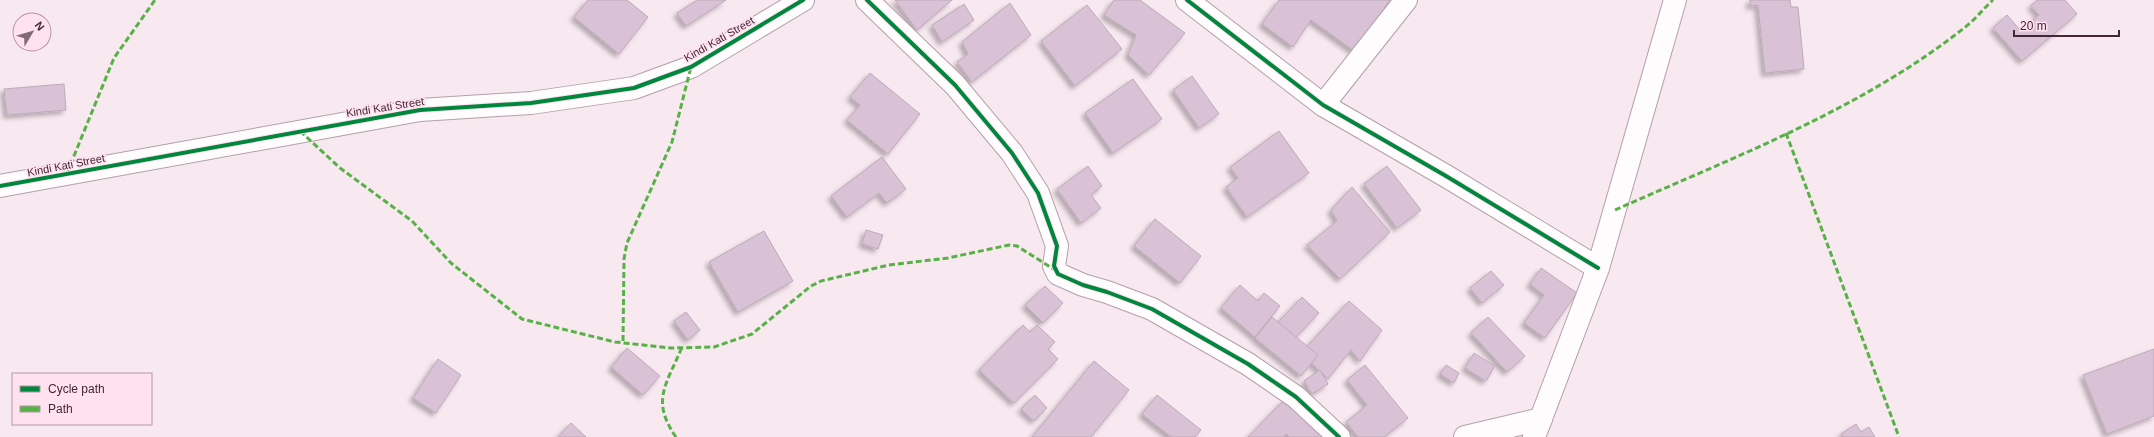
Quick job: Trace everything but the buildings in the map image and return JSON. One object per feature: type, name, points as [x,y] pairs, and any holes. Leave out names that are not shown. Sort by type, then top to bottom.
[{"type":"street","name":"Kindi Kati Street","points":[[0,186],[420,110],[531,103],[634,88],[691,67],[803,0]]},
{"type":"street","points":[[867,0],[955,85],[1012,153],[1038,193],[1057,246],[1054,266],[1058,274],[1083,285],[1107,292],[1152,309],[1248,364],[1296,397],[1339,437]]},
{"type":"street","points":[[1186,0],[1323,105],[1446,176],[1598,268]]},
{"type":"street","points":[[1323,105],[1406,0]]},
{"type":"street","points":[[1465,437],[1538,428],[1598,268],[1675,0]]},
{"type":"marked path","points":[[67,173],[114,58],[155,0]]},
{"type":"marked path","points":[[1615,210],[1796,130],[1840,107],[1925,57],[1968,25],[1993,0]]},
{"type":"marked path","points":[[623,341],[624,259],[627,243],[672,142],[691,67]]},
{"type":"marked path","points":[[300,131],[340,168],[412,221],[451,263],[522,319],[615,342],[671,348],[714,347],[752,334],[811,286],[821,281],[889,265],[948,258],[1009,245],[1017,246],[1055,270]]},
{"type":"marked path","points":[[1786,133],[1899,437]]},
{"type":"marked path","points":[[676,437],[668,424],[664,413],[663,402],[667,382],[682,347]]},
{"type":"cycle path","points":[[0,186],[420,110],[531,103],[634,88],[691,67],[803,0]]},
{"type":"cycle path","points":[[867,0],[955,85],[1012,153],[1038,193],[1057,246],[1054,266],[1058,274],[1083,285],[1107,292],[1152,309],[1248,364],[1296,397],[1339,437]]},
{"type":"cycle path","points":[[1187,0],[1323,105],[1446,176],[1598,268]]}]
